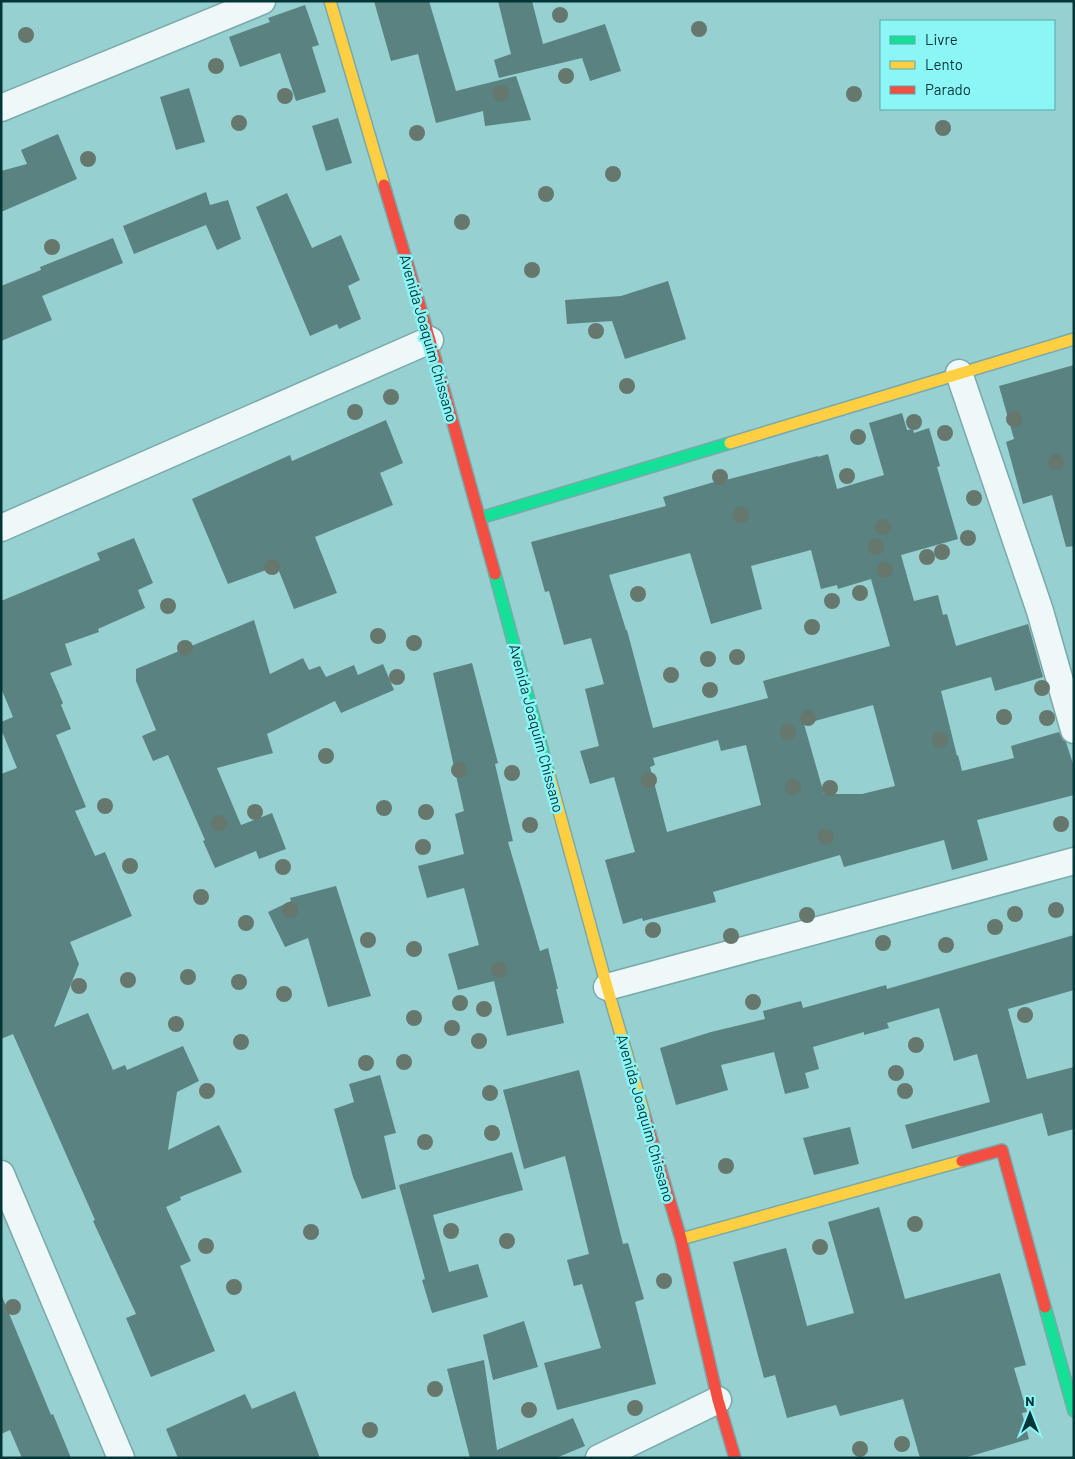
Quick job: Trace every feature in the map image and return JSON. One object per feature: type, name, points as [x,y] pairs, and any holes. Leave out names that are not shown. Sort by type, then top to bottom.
[{"type":"street","points":[[1,108],[262,1]]},
{"type":"street","name":"Avenida Joaquim Chissano","points":[[330,1],[430,340],[607,987],[681,1239],[718,1400],[735,1458]]},
{"type":"street","points":[[480,518],[1074,339]]},
{"type":"street","points":[[1,528],[430,340]]},
{"type":"street","points":[[959,373],[1040,611],[1074,730]]},
{"type":"street","points":[[607,987],[1074,861]]},
{"type":"street","points":[[681,1239],[1002,1150],[1074,1411]]},
{"type":"street","points":[[1,1174],[122,1458]]},
{"type":"street","points":[[599,1458],[718,1400]]},
{"type":"building","points":[[374,1],[429,1],[456,91],[516,76],[531,120],[485,126],[483,111],[436,123],[418,54],[391,61]]},
{"type":"building","points":[[498,1],[532,1],[543,44],[605,24],[621,71],[590,81],[582,58],[499,78],[494,60],[511,54]]},
{"type":"building","points":[[305,5],[319,45],[312,47],[326,92],[296,101],[280,53],[240,67],[229,37],[270,22],[268,18]]},
{"type":"building","points":[[189,88],[205,142],[176,150],[160,97]]},
{"type":"building","points":[[338,118],[352,163],[326,171],[312,126]]},
{"type":"building","points":[[58,134],[77,179],[1,212],[1,171],[27,164],[21,150]]},
{"type":"building","points":[[206,192],[210,205],[228,200],[241,239],[217,250],[206,225],[134,254],[123,226]]},
{"type":"building","points":[[287,193],[312,248],[341,235],[360,280],[348,286],[361,319],[339,329],[337,324],[310,336],[256,207]]},
{"type":"building","points":[[113,238],[123,263],[42,296],[52,320],[1,341],[1,286],[41,270],[40,267]]},
{"type":"building","points":[[668,281],[686,339],[625,359],[612,321],[567,324],[565,300],[621,296]]},
{"type":"building","points":[[1074,365],[1074,546],[1066,547],[1052,495],[1023,504],[1006,442],[1014,439],[999,386]]},
{"type":"building","points":[[902,413],[907,430],[913,429],[914,433],[929,428],[940,466],[937,467],[958,539],[901,555],[914,601],[938,595],[943,615],[947,614],[956,646],[1028,624],[1043,677],[995,691],[991,677],[941,691],[962,771],[1014,758],[1011,746],[1059,732],[1066,742],[1074,767],[1074,795],[977,820],[988,860],[952,870],[944,840],[844,867],[840,855],[713,892],[716,902],[643,921],[642,918],[623,924],[605,860],[635,852],[614,777],[590,784],[580,751],[599,746],[585,689],[604,684],[591,638],[564,645],[549,591],[545,592],[531,542],[666,506],[663,497],[714,482],[828,454],[837,489],[884,475],[869,423]],"holes":[[[811,550],[821,589],[837,585],[838,589],[871,579],[890,646],[763,681],[768,698],[653,728],[627,630],[609,575],[690,553],[711,624],[762,609],[751,566]],[[873,705],[895,786],[862,794],[824,794],[804,724]],[[718,740],[721,751],[746,745],[761,805],[667,832],[650,767],[655,765],[653,758]]]},
{"type":"building","points":[[386,420],[403,463],[380,473],[393,505],[315,537],[337,593],[294,609],[277,566],[228,584],[192,499],[290,455],[292,461]]},
{"type":"building","points":[[134,538],[153,583],[138,590],[145,608],[98,629],[99,632],[65,644],[72,665],[50,673],[63,703],[61,705],[71,729],[56,735],[86,807],[75,811],[95,856],[105,852],[132,916],[70,942],[79,964],[54,1027],[88,1013],[113,1070],[125,1065],[127,1070],[183,1046],[199,1081],[177,1092],[168,1150],[219,1125],[242,1172],[180,1197],[181,1200],[166,1207],[191,1261],[180,1266],[215,1351],[151,1377],[126,1318],[136,1314],[93,1221],[95,1220],[13,1034],[1,1039],[1,774],[17,768],[1,729],[1,722],[13,717],[1,688],[1,601],[100,560],[97,553]]},
{"type":"building","points":[[254,620],[270,674],[303,658],[309,670],[320,666],[326,677],[354,665],[358,675],[383,664],[394,690],[341,713],[335,701],[267,734],[273,753],[217,768],[241,825],[272,813],[286,849],[259,859],[256,851],[215,868],[203,841],[205,840],[168,755],[153,761],[142,736],[156,730],[136,681],[136,669]]},
{"type":"building","points":[[472,663],[498,763],[495,764],[513,841],[508,842],[540,951],[548,948],[564,1023],[507,1036],[494,981],[458,990],[448,954],[479,945],[464,888],[427,898],[418,866],[464,854],[455,814],[464,811],[433,673]]},
{"type":"building","points":[[336,886],[371,996],[328,1007],[308,938],[285,947],[268,912],[291,901],[290,898]]},
{"type":"building","points":[[1074,935],[1074,990],[1008,1009],[1027,1079],[1074,1067],[1074,1129],[1048,1136],[1042,1113],[912,1149],[905,1125],[990,1102],[977,1054],[954,1061],[939,1008],[887,1023],[889,1028],[864,1035],[864,1032],[813,1047],[819,1069],[805,1073],[809,1088],[785,1094],[774,1052],[721,1065],[728,1090],[676,1105],[660,1048],[711,1032],[765,1019],[763,1011],[801,1001],[803,1008],[886,985],[887,989]]},
{"type":"building","points":[[579,1070],[623,1244],[628,1243],[644,1299],[635,1302],[656,1384],[557,1410],[544,1363],[601,1348],[582,1284],[574,1286],[567,1260],[589,1254],[565,1156],[524,1169],[503,1090]]},
{"type":"building","points":[[380,1075],[396,1133],[384,1136],[396,1189],[362,1199],[353,1177],[334,1109],[354,1102],[349,1084]]},
{"type":"building","points":[[850,1127],[859,1164],[814,1175],[803,1138]]},
{"type":"building","points":[[512,1152],[523,1190],[433,1215],[449,1272],[478,1264],[488,1297],[432,1313],[422,1280],[425,1279],[399,1185]]},
{"type":"building","points":[[879,1207],[905,1299],[1000,1273],[1026,1365],[1014,1368],[1027,1412],[1022,1413],[1029,1439],[964,1458],[920,1458],[903,1399],[840,1416],[836,1405],[787,1418],[775,1375],[764,1378],[733,1262],[786,1248],[807,1326],[854,1313],[828,1222]]},
{"type":"building","points":[[1,1294],[51,1415],[53,1414],[71,1458],[22,1458],[10,1430],[1,1434]]},
{"type":"building","points":[[524,1321],[538,1367],[493,1380],[483,1335]]},
{"type":"building","points":[[484,1360],[497,1450],[573,1418],[585,1446],[556,1458],[470,1458],[447,1369]]},
{"type":"building","points":[[295,1391],[320,1458],[178,1458],[166,1429],[245,1394],[252,1409]]},
{"type":"traffic: fast","points":[[480,518],[730,443]]},
{"type":"traffic: fast","points":[[495,574],[548,771]]},
{"type":"traffic: fast","points":[[1045,1307],[1074,1411]]},
{"type":"traffic: slow","points":[[330,1],[384,185]]},
{"type":"traffic: slow","points":[[730,443],[1074,339]]},
{"type":"traffic: slow","points":[[548,771],[645,1117]]},
{"type":"traffic: slow","points":[[681,1239],[962,1161]]},
{"type":"traffic: jam","points":[[384,185],[430,340],[495,574]]},
{"type":"traffic: jam","points":[[645,1117],[681,1239],[718,1400],[735,1458]]},
{"type":"traffic: jam","points":[[962,1161],[1002,1150],[1045,1307]]}]
